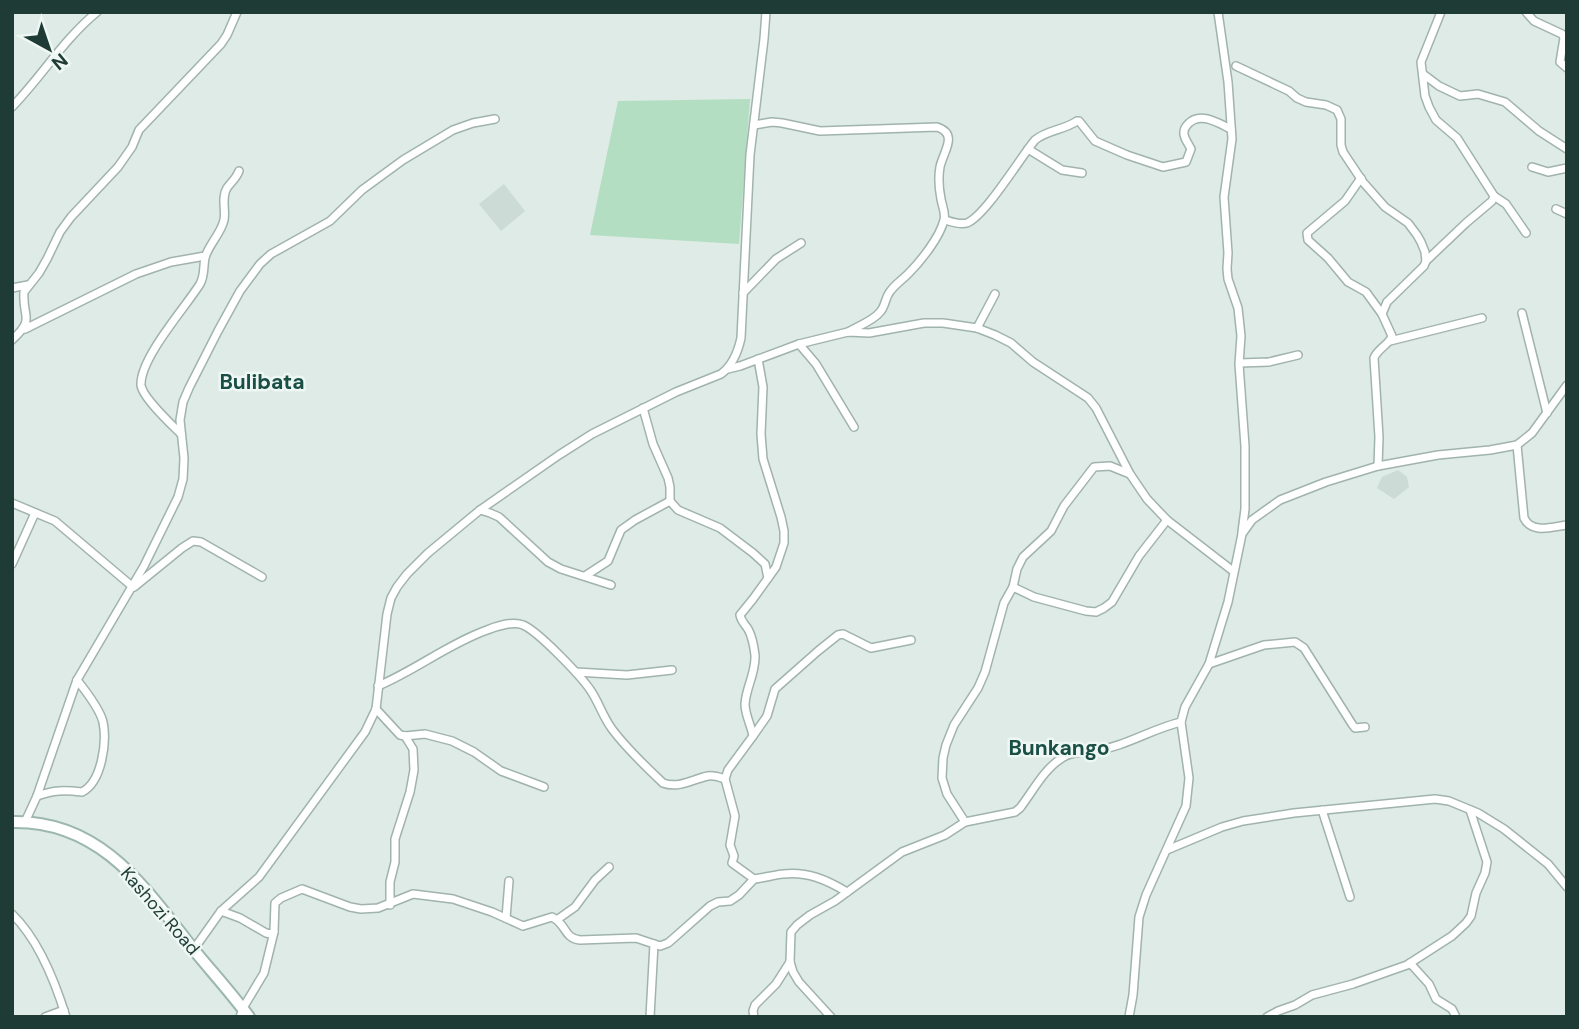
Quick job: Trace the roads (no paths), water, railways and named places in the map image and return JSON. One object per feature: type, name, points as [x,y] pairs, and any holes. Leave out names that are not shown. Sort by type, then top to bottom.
[{"type":"main road","name":"Kashozi Road","points":[[12,822],[71,831],[125,868],[151,894],[244,1014]]},
{"type":"street","points":[[12,107],[75,33],[97,12]]},
{"type":"street","points":[[24,329],[24,292],[39,273],[65,224],[118,167],[132,147],[139,130],[221,44],[237,12]]},
{"type":"street","points":[[727,369],[735,357],[741,338],[750,155],[766,12]]},
{"type":"street","points":[[1129,1017],[1139,917],[1189,794],[1181,722],[1185,707],[1209,664],[1227,603],[1245,509],[1240,325],[1227,269],[1224,211],[1232,139],[1228,82],[1218,12]]},
{"type":"street","points":[[1441,12],[1421,62],[1423,88],[1429,107],[1436,120],[1457,138],[1494,196],[1506,204],[1526,233]]},
{"type":"street","points":[[1526,12],[1534,21],[1562,34],[1564,38],[1560,62],[1567,68]]},
{"type":"street","points":[[1236,66],[1306,102],[1337,110],[1341,119],[1341,148],[1361,178],[1385,206],[1408,223],[1421,242],[1426,261]]},
{"type":"street","points":[[1423,74],[1439,86],[1460,96],[1478,94],[1506,102],[1539,131],[1567,149]]},
{"type":"street","points":[[945,219],[964,224],[972,219],[981,212],[1041,135],[1070,126],[1077,121],[1098,143],[1157,166],[1169,167],[1186,162],[1190,156],[1191,149],[1184,136],[1184,129],[1190,121],[1197,118],[1207,119],[1231,129]]},
{"type":"street","points":[[25,822],[37,796],[77,680],[132,589],[178,498],[183,480],[181,410],[188,388],[231,306],[260,264],[276,250],[330,221],[362,190],[434,140],[473,123],[495,119]]},
{"type":"street","points":[[754,125],[782,122],[820,131],[937,127],[943,129],[949,138],[942,156],[939,178],[945,219],[918,264],[889,293],[879,314],[848,332]]},
{"type":"street","points":[[1028,149],[1062,170],[1082,173]]},
{"type":"street","points":[[1532,167],[1548,172],[1567,167]]},
{"type":"street","points":[[182,435],[142,390],[143,371],[203,279],[205,256],[225,219],[227,188],[237,178],[239,171]]},
{"type":"street","points":[[1361,178],[1345,201],[1307,233],[1306,237],[1348,282],[1366,292],[1382,313],[1391,331],[1390,341]]},
{"type":"street","points":[[1382,313],[1387,302],[1426,261],[1492,201],[1494,196]]},
{"type":"street","points":[[1556,209],[1567,215]]},
{"type":"street","points":[[742,293],[776,259],[802,243]]},
{"type":"street","points":[[12,340],[24,329],[136,274],[171,262],[205,256]]},
{"type":"street","points":[[12,288],[28,285]]},
{"type":"street","points":[[977,328],[995,293]]},
{"type":"street","points":[[1522,313],[1547,414]]},
{"type":"street","points":[[1378,466],[1374,358],[1380,349],[1390,341],[1482,318]]},
{"type":"street","points":[[194,949],[221,911],[259,877],[365,732],[376,709],[391,598],[397,587],[428,553],[480,510],[592,434],[727,369],[799,344],[848,332],[869,332],[924,323],[977,328],[1011,343],[1033,362],[1088,398],[1147,499],[1167,520],[1233,571]]},
{"type":"street","points":[[799,344],[816,364],[854,427]]},
{"type":"street","points":[[1240,363],[1269,362],[1298,355]]},
{"type":"street","points":[[753,736],[745,704],[755,666],[755,655],[748,629],[740,615],[768,579],[780,558],[784,543],[784,531],[764,459],[761,434],[763,387],[758,359]]},
{"type":"street","points":[[1242,534],[1252,520],[1280,500],[1325,482],[1378,466],[1419,458],[1517,445],[1532,433],[1567,385]]},
{"type":"street","points":[[643,408],[653,444],[668,478],[670,501],[678,510],[720,528],[753,553],[765,564],[768,579]]},
{"type":"street","points":[[1517,445],[1524,518],[1528,525],[1535,529],[1567,525]]},
{"type":"street","points":[[965,822],[947,794],[942,778],[943,758],[954,725],[985,672],[1004,603],[1013,587],[1017,569],[1023,557],[1051,531],[1064,506],[1094,467],[1110,466],[1130,474]]},
{"type":"street","points":[[585,576],[608,561],[621,530],[670,501]]},
{"type":"street","points":[[12,503],[55,521],[132,589]]},
{"type":"street","points":[[480,510],[499,517],[548,562],[561,569],[611,584]]},
{"type":"street","points":[[12,564],[35,513]]},
{"type":"street","points":[[1013,587],[1034,597],[1096,612],[1112,602],[1139,556],[1167,520]]},
{"type":"street","points":[[132,589],[193,541],[201,542],[262,577]]},
{"type":"street","points":[[379,686],[452,645],[489,629],[522,624],[533,630],[575,671],[590,690],[613,731],[663,783],[682,784],[711,775],[725,779]]},
{"type":"street","points":[[754,879],[732,863],[734,856],[730,845],[735,816],[725,779],[728,770],[767,716],[775,689],[838,635],[843,634],[871,648],[911,640]]},
{"type":"street","points":[[1209,664],[1265,645],[1295,642],[1304,648],[1355,728],[1365,727]]},
{"type":"street","points":[[575,671],[627,675],[672,670]]},
{"type":"street","points":[[37,796],[62,790],[82,792],[93,784],[96,778],[102,756],[103,722],[77,680]]},
{"type":"street","points":[[376,709],[396,732],[405,736],[425,734],[452,741],[474,752],[501,771],[544,787]]},
{"type":"street","points":[[831,1017],[793,972],[790,962],[791,932],[797,925],[902,852],[945,835],[965,822],[1015,812],[1059,759],[1069,754],[1116,747],[1181,722]]},
{"type":"street","points":[[390,905],[395,839],[414,770],[412,749],[405,736]]},
{"type":"street","points":[[1166,851],[1222,827],[1244,821],[1435,799],[1449,801],[1478,813],[1504,830],[1548,864],[1567,887]]},
{"type":"street","points":[[1322,810],[1350,897]]},
{"type":"street","points":[[1268,1017],[1312,995],[1353,984],[1410,963],[1452,936],[1466,923],[1471,916],[1487,862],[1471,810]]},
{"type":"street","points":[[558,919],[575,907],[595,880],[609,867]]},
{"type":"street","points":[[244,1014],[264,973],[274,932],[275,903],[302,889],[361,909],[390,905],[413,894],[461,901],[523,926],[552,917],[558,919],[568,936],[573,939],[636,938],[660,946],[668,943],[709,906],[730,901],[739,895],[754,879],[800,873],[825,880],[847,892]]},
{"type":"street","points":[[506,918],[509,881]]},
{"type":"street","points":[[221,911],[266,933],[274,932]]},
{"type":"street","points":[[12,914],[44,960],[65,1014],[45,1017]]},
{"type":"street","points":[[650,1017],[654,944]]},
{"type":"street","points":[[754,1017],[755,1005],[776,984],[790,962]]},
{"type":"street","points":[[1410,963],[1429,984],[1436,999],[1452,1009],[1456,1017]]},
{"type":"district","name":"Bulibata","points":[[262,382]]},
{"type":"district","name":"Bunkango","points":[[1059,748]]}]
